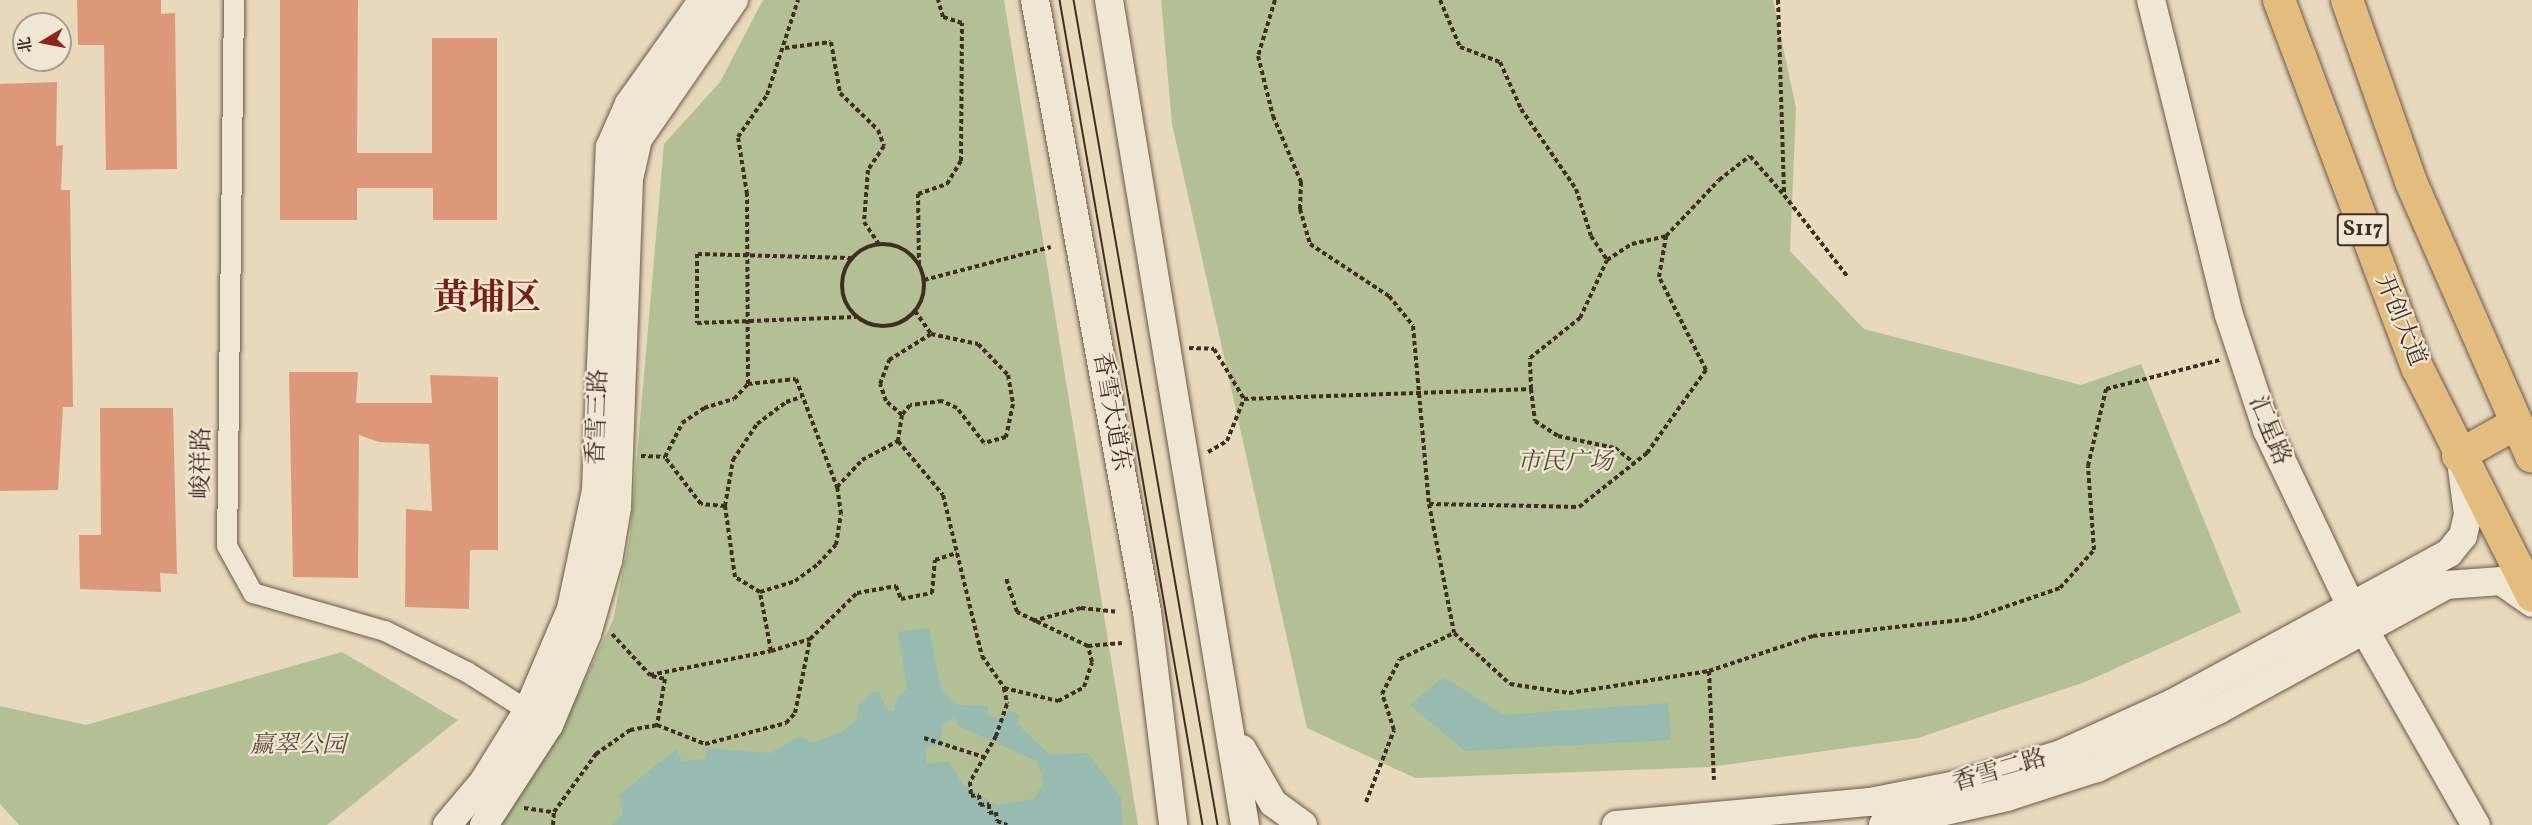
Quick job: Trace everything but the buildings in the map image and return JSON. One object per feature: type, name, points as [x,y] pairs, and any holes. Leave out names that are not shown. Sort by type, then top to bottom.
[{"type":"main road","name":"开创大道","points":[[2279,0],[2381,278],[2460,459],[2532,596]]},
{"type":"main road","name":"S117","points":[[2347,0],[2411,182],[2515,424],[2532,457]]},
{"type":"main road","points":[[2460,459],[2515,424]]},
{"type":"street","name":"峻祥路","points":[[234,0],[227,546],[253,593],[384,631],[538,717]]},
{"type":"street","name":"香雪三路","points":[[447,825],[538,717],[571,609],[589,540],[610,147],[629,104],[703,0]]},
{"type":"street","name":"香雪三路","points":[[484,825],[538,717],[587,634],[617,507],[629,179],[638,139],[734,0]]},
{"type":"street","name":"香雪大道东","points":[[1035,0],[1147,612],[1173,825]]},
{"type":"street","points":[[1109,0],[1245,825]]},
{"type":"street","name":"汇星路","points":[[2151,0],[2241,355],[2284,471],[2358,618],[2476,825]]},
{"type":"street","points":[[2358,618],[2448,554],[2463,536],[2468,514],[2460,459]]},
{"type":"street","points":[[2358,618],[2446,585],[2467,580],[2501,581],[2532,603]]},
{"type":"street","name":"香雪二路","points":[[1616,825],[1875,817],[1961,784],[2059,755],[2358,618]]},
{"type":"street","points":[[1227,711],[1261,788],[1303,825]]},
{"type":"path","points":[[748,384],[744,324],[747,194],[738,137],[767,95],[785,48],[798,0]]},
{"type":"path","points":[[919,265],[895,245],[879,244],[852,258],[744,253],[697,254],[697,323],[744,324],[855,317],[887,327],[915,311],[924,280],[919,265],[918,194],[947,184],[962,161],[962,23],[943,17],[938,0]]},
{"type":"path","points":[[1275,0],[1258,56],[1273,116],[1301,182],[1300,209],[1310,244],[1389,296],[1413,326],[1429,504],[1454,633],[1510,684],[1569,693],[1709,671],[1813,636],[1970,619],[2060,588],[2094,550],[2088,466],[2106,389],[2241,355]]},
{"type":"path","points":[[1440,0],[1460,47],[1500,62],[1521,109],[1576,189],[1591,236],[1607,260]]},
{"type":"path","points":[[1778,0],[1785,195]]},
{"type":"path","points":[[785,48],[831,42],[840,93],[878,130],[885,146],[868,170],[864,222],[879,244]]},
{"type":"path","points":[[1634,463],[1615,448],[1558,436],[1535,421],[1530,358],[1580,318],[1607,260],[1632,244],[1666,236],[1719,180],[1750,156],[1785,195],[1847,276]]},
{"type":"path","points":[[1429,504],[1579,507],[1634,463],[1706,370],[1659,277],[1666,236]]},
{"type":"path","points":[[924,280],[1052,247]]},
{"type":"path","points":[[852,258],[841,287],[855,317]]},
{"type":"path","points":[[915,311],[931,334],[978,344],[1008,375],[1013,404],[1006,437],[984,443],[957,408],[942,401],[910,405],[902,416],[898,441],[943,495],[982,656],[1004,688],[1007,704],[996,736],[970,782],[971,796],[979,795],[980,805],[989,804],[989,813],[996,812],[997,821],[1007,825]]},
{"type":"path","points":[[902,416],[886,401],[880,384],[889,360],[931,334]]},
{"type":"path","points":[[1188,348],[1214,349],[1244,399]]},
{"type":"path","points":[[665,457],[682,423],[704,408],[734,399],[748,384],[796,379],[837,487],[841,514],[836,545],[795,581],[760,592],[735,577],[725,506],[733,460],[757,424],[786,402],[801,397]]},
{"type":"path","points":[[1244,399],[1531,389]]},
{"type":"path","points":[[1206,454],[1227,441],[1244,399]]},
{"type":"path","points":[[837,487],[862,460],[898,441]]},
{"type":"path","points":[[632,455],[665,457],[701,504],[725,506]]},
{"type":"path","points":[[650,675],[771,651],[810,639],[857,593],[896,586],[901,599],[932,592],[935,560],[957,553]]},
{"type":"path","points":[[1006,579],[1017,612],[1032,621],[1088,646],[1122,643]]},
{"type":"path","points":[[760,592],[771,651]]},
{"type":"path","points":[[1032,621],[1081,608],[1117,612]]},
{"type":"path","points":[[603,625],[650,675],[665,679],[657,725]]},
{"type":"path","points":[[1366,802],[1394,730],[1382,694],[1400,659],[1454,633]]},
{"type":"path","points":[[553,825],[554,812],[596,754],[630,730],[657,725],[705,744],[786,723],[795,713],[810,639]]},
{"type":"path","points":[[1004,688],[1058,701],[1084,687],[1092,662],[1088,646]]},
{"type":"path","points":[[1709,671],[1714,780]]},
{"type":"path","points":[[924,738],[984,757]]},
{"type":"path","points":[[519,808],[554,812]]},
{"type":"green space","points":[[763,0],[1004,0],[1138,825],[501,825],[575,701],[613,620],[630,536],[664,144],[720,82]]},
{"type":"green space","name":"市民广场","points":[[1161,0],[1773,0],[1796,108],[1790,251],[1864,329],[2081,385],[2141,364],[2241,612],[2085,682],[1918,738],[1710,767],[1415,778],[1307,728],[1172,124]]},
{"type":"green space","name":"赢翠公园","points":[[342,652],[458,720],[327,825],[19,825],[0,804],[0,706],[86,725]]},
{"type":"water","points":[[929,628],[941,688],[958,705],[988,706],[988,716],[999,718],[1011,711],[1020,715],[1017,724],[1050,755],[1088,753],[1121,798],[1123,825],[612,825],[623,814],[619,795],[676,749],[682,761],[706,759],[707,748],[771,753],[800,736],[812,743],[842,732],[857,719],[858,706],[872,692],[879,692],[887,711],[894,710],[897,697],[907,689],[898,632]],"holes":[[[954,718],[958,726],[1037,761],[1044,783],[1033,799],[996,805],[963,784],[948,761],[927,764],[925,747],[941,745],[941,725]]]},
{"type":"water","points":[[1443,677],[1504,715],[1668,703],[1671,740],[1465,751],[1410,705]]},
{"type":"tram line","points":[[1060,0],[1203,825]]},
{"type":"tram line","points":[[1074,0],[1218,825]]},
{"type":"district","name":"黄埔区","points":[[487,301]]}]
